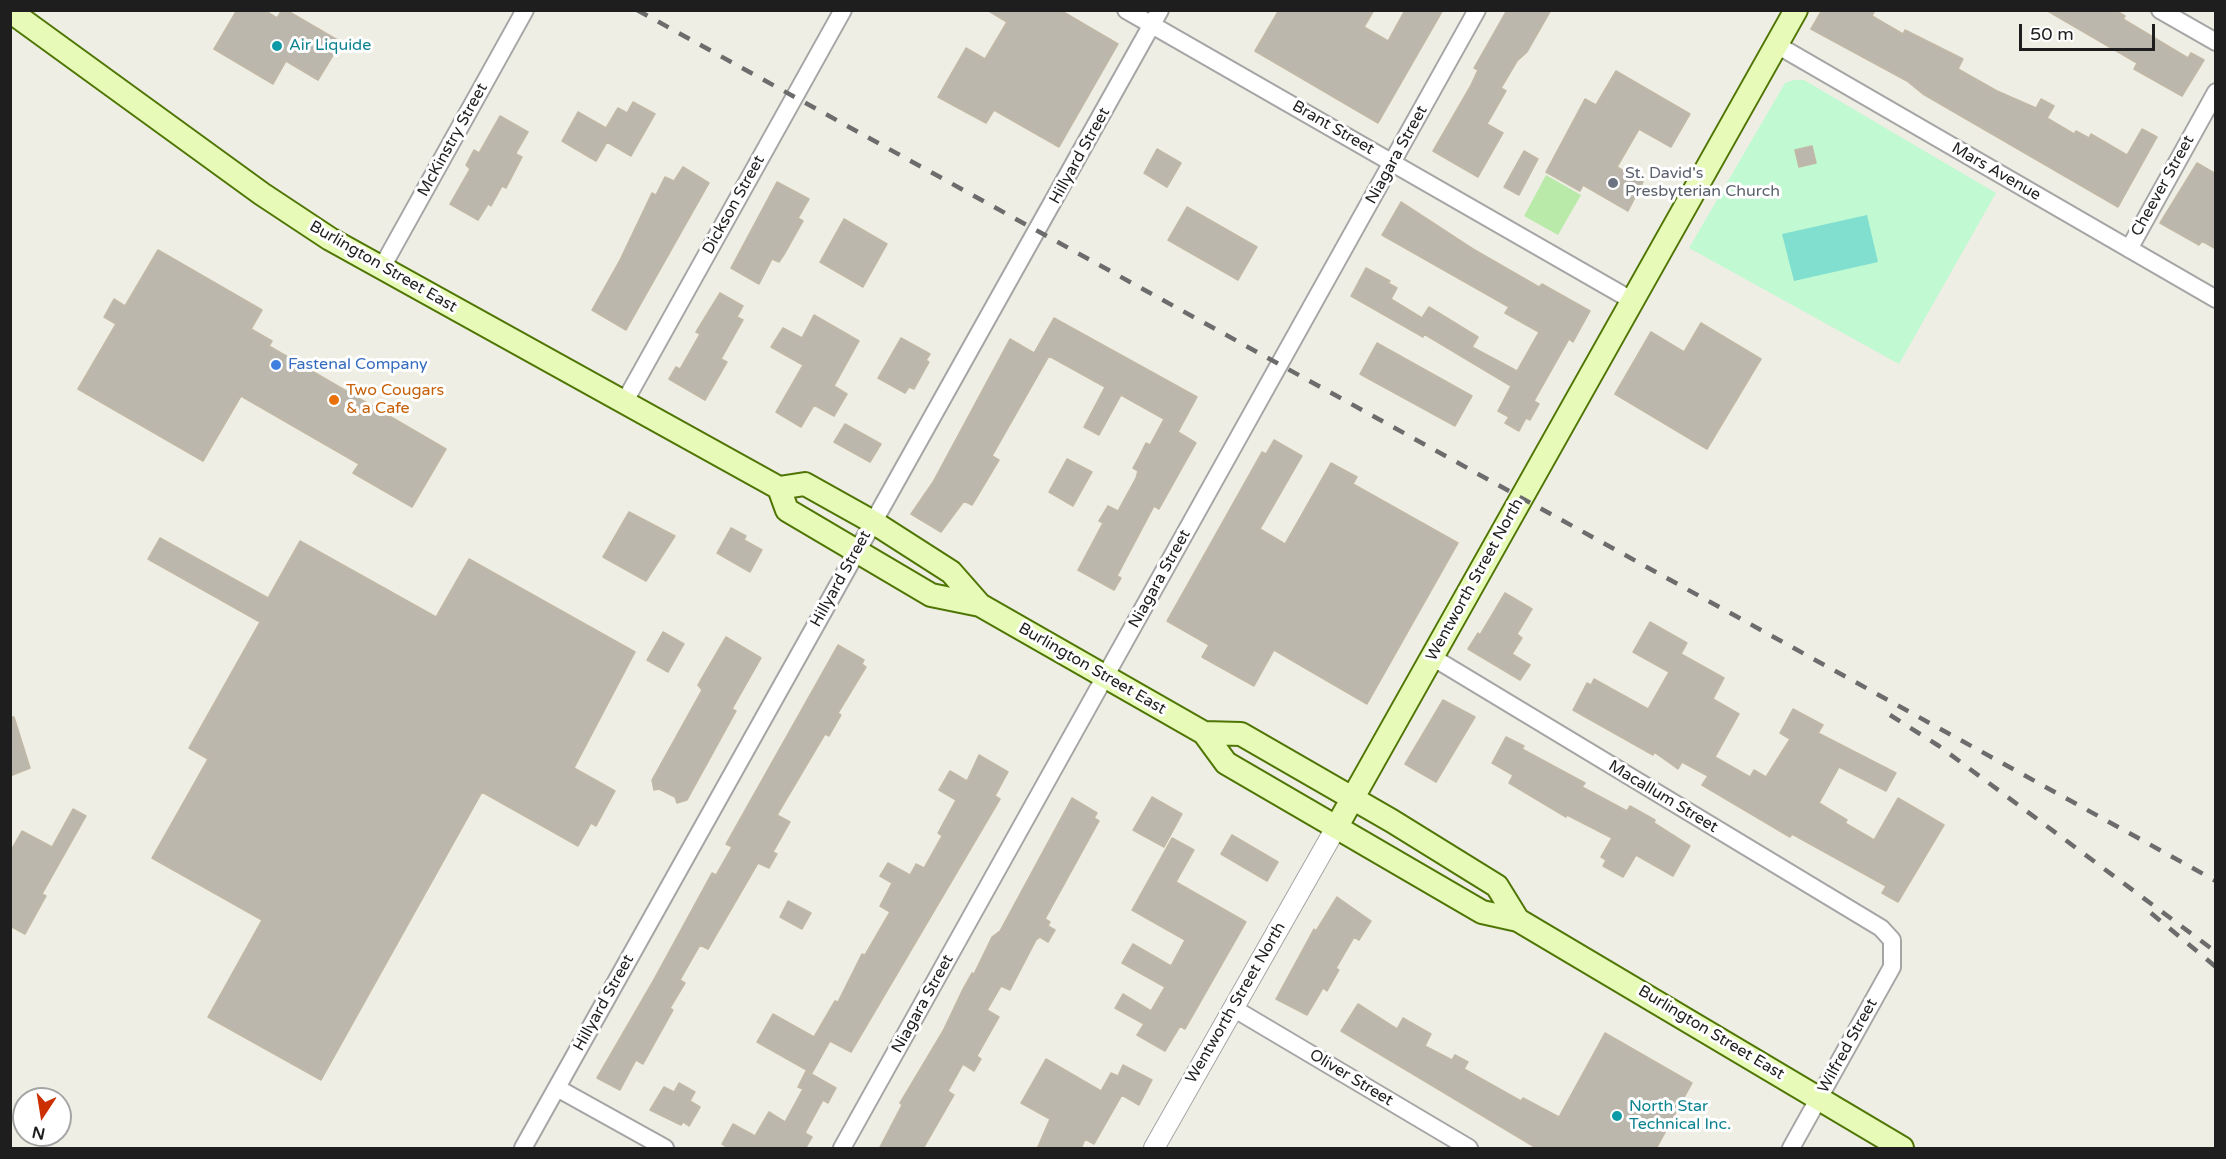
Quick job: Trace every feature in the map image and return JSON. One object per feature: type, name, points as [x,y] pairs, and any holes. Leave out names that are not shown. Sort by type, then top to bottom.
[{"type":"main road","name":"Burlington Street East","points":[[10,10],[262,194],[381,269],[625,400],[696,443],[779,488],[805,484],[873,522],[951,572],[980,604],[1204,734],[1226,763],[1482,912],[1518,920],[1902,1149]]},
{"type":"main road","name":"Wentworth Street North","points":[[1337,826],[1796,10]]},
{"type":"main road","name":"Burlington Street East","points":[[779,488],[787,510],[931,595],[980,604]]},
{"type":"main road","name":"Burlington Street East","points":[[1204,734],[1241,734],[1352,799],[1497,886],[1518,920]]},
{"type":"street","name":"McKinstry Street","points":[[381,269],[525,10]]},
{"type":"street","name":"Dickson Street","points":[[625,400],[843,10]]},
{"type":"street","name":"Brant Street","points":[[1126,10],[1156,18],[1393,163],[1634,301]]},
{"type":"street","name":"Niagara Street","points":[[842,1149],[1477,10]]},
{"type":"street","points":[[2160,10],[2216,42]]},
{"type":"street","name":"Hillyard Street","points":[[523,1149],[1156,18]]},
{"type":"street","name":"Mars Avenue","points":[[1777,45],[2216,299]]},
{"type":"street","name":"Cheever Street","points":[[2129,249],[2216,92]]},
{"type":"street","name":"Macallum Street","points":[[1432,657],[1881,928],[1892,940]]},
{"type":"street","name":"Wentworth Street North","points":[[1154,1149],[1337,826]]},
{"type":"street","name":"Wilfred Street","points":[[1791,1149],[1892,967],[1892,940]]},
{"type":"street","name":"Oliver Street","points":[[1233,1008],[1469,1149]]},
{"type":"street","points":[[557,1088],[665,1149]]},
{"type":"green space","points":[[1804,80],[1996,193],[1899,364],[1689,248],[1785,83]]},
{"type":"green space","points":[[1546,175],[1581,195],[1558,235],[1524,216]]},
{"type":"shaded area","points":[[1867,215],[1878,262],[1794,281],[1782,234]]},
{"type":"building","name":"Air Liquide","points":[[237,10],[264,10],[277,18],[282,10],[286,10],[341,42],[318,80],[286,61],[273,84],[214,49]]},
{"type":"building","points":[[987,10],[1060,10],[1118,44],[1059,147],[994,110],[986,123],[938,97],[966,48],[985,59],[1007,22]]},
{"type":"building","points":[[1279,10],[1374,10],[1364,27],[1388,41],[1405,10],[1443,10],[1378,123],[1255,51]]},
{"type":"building","points":[[1507,10],[1551,10],[1527,52],[1517,61],[1501,88],[1506,91],[1487,124],[1503,133],[1478,177],[1433,151],[1470,87],[1478,70],[1474,68]]},
{"type":"building","points":[[1822,10],[1875,10],[1872,16],[1903,34],[1905,30],[1963,59],[1958,69],[1997,91],[2036,108],[2041,99],[2054,106],[2047,118],[2074,134],[2076,131],[2089,138],[2091,134],[2127,155],[2142,129],[2157,137],[2118,207],[1923,94],[1907,81],[1811,29]]},
{"type":"building","points":[[2046,10],[2115,10],[2125,16],[2123,19],[2188,58],[2191,53],[2204,60],[2182,96],[2134,69],[2137,63]]},
{"type":"building","points":[[1616,71],[1690,114],[1671,147],[1639,129],[1617,167],[1643,182],[1628,211],[1583,185],[1580,191],[1546,172],[1585,99],[1596,105]]},
{"type":"building","points":[[633,102],[655,114],[631,156],[607,142],[596,161],[562,141],[578,112],[606,128],[618,108],[627,113]]},
{"type":"building","points":[[500,116],[528,132],[516,154],[522,157],[506,188],[502,186],[491,206],[488,204],[478,220],[450,204],[470,169],[466,165],[474,150],[479,153]]},
{"type":"building","points":[[1812,146],[1816,163],[1799,167],[1795,150]]},
{"type":"building","points":[[1157,149],[1181,163],[1167,187],[1144,173]]},
{"type":"building","points":[[1524,151],[1538,159],[1519,195],[1504,187]]},
{"type":"building","points":[[2197,163],[2216,174],[2216,249],[2202,241],[2199,245],[2160,223]]},
{"type":"building","points":[[683,167],[709,183],[626,330],[592,310],[620,260],[652,193],[656,195],[665,177],[674,181]]},
{"type":"building","points":[[777,182],[809,199],[798,218],[803,221],[785,253],[779,262],[772,259],[759,284],[731,268]]},
{"type":"building","points":[[1401,202],[1473,249],[1539,287],[1542,284],[1590,311],[1573,342],[1569,339],[1534,401],[1539,404],[1530,420],[1526,418],[1519,431],[1505,423],[1509,417],[1498,411],[1511,386],[1424,334],[1423,337],[1351,296],[1366,268],[1390,281],[1388,283],[1397,288],[1391,299],[1422,318],[1429,307],[1478,337],[1472,347],[1517,371],[1539,332],[1505,313],[1509,307],[1382,235]]},
{"type":"building","points":[[1187,207],[1257,247],[1238,280],[1168,240]]},
{"type":"building","points":[[844,219],[887,244],[863,287],[820,262]]},
{"type":"building","points":[[158,250],[262,310],[251,329],[272,341],[269,346],[446,449],[412,507],[353,473],[359,464],[241,396],[203,461],[78,389],[116,324],[104,317],[114,299],[125,306]]},
{"type":"building","points":[[720,293],[743,306],[737,317],[743,320],[721,359],[727,362],[705,400],[669,379],[676,367],[680,369],[700,334],[696,332]]},
{"type":"building","points":[[814,315],[859,341],[834,386],[847,394],[834,416],[814,405],[801,427],[776,412],[803,365],[771,347],[783,328],[802,338]]},
{"type":"building","points":[[1054,318],[1197,397],[1178,432],[1196,443],[1159,509],[1154,506],[1117,576],[1121,578],[1114,590],[1078,570],[1103,523],[1099,521],[1108,506],[1118,511],[1136,478],[1138,471],[1133,468],[1146,443],[1150,445],[1164,419],[1121,395],[1099,435],[1084,427],[1105,387],[1049,356],[992,456],[999,460],[972,505],[964,501],[941,532],[911,514],[933,482],[1010,339],[1034,353]]},
{"type":"building","points":[[1701,323],[1761,359],[1707,449],[1615,394],[1651,332],[1684,352]]},
{"type":"building","points":[[901,338],[930,354],[926,360],[929,362],[914,389],[909,387],[905,393],[878,378]]},
{"type":"building","points":[[1377,343],[1472,396],[1455,426],[1360,374]]},
{"type":"building","points":[[845,424],[881,444],[870,462],[834,442]]},
{"type":"building","points":[[1274,440],[1302,456],[1260,529],[1285,544],[1331,463],[1357,477],[1353,484],[1458,543],[1367,704],[1274,650],[1254,686],[1202,657],[1209,645],[1167,621],[1262,452],[1266,454]]},
{"type":"building","points":[[1067,459],[1092,472],[1073,506],[1049,492]]},
{"type":"building","points":[[629,512],[675,536],[646,581],[603,557]]},
{"type":"building","points":[[731,528],[746,536],[744,540],[762,550],[750,572],[717,553]]},
{"type":"building","points":[[160,538],[268,598],[300,541],[436,617],[469,559],[635,652],[574,768],[615,791],[596,826],[591,823],[578,846],[482,792],[321,1080],[208,1017],[262,920],[152,858],[208,759],[189,748],[260,622],[148,559]]},
{"type":"building","points":[[1505,593],[1532,609],[1517,634],[1522,638],[1512,654],[1530,665],[1520,680],[1468,649],[1478,633],[1480,635]]},
{"type":"building","points":[[1650,622],[1687,643],[1681,654],[1724,678],[1713,699],[1739,714],[1715,757],[1750,777],[1754,770],[1766,777],[1790,739],[1780,733],[1793,709],[1823,725],[1818,733],[1896,773],[1886,791],[1839,767],[1819,803],[1847,820],[1845,823],[1874,840],[1898,798],[1944,825],[1898,902],[1882,893],[1886,886],[1792,834],[1790,837],[1702,785],[1708,776],[1682,762],[1678,769],[1654,752],[1653,755],[1573,710],[1587,683],[1591,685],[1594,679],[1648,709],[1669,672],[1633,652]]},
{"type":"building","points":[[663,632],[684,644],[668,672],[647,660]]},
{"type":"building","points":[[726,637],[761,658],[732,709],[736,711],[687,800],[677,803],[675,797],[659,789],[654,790],[652,780],[702,690],[698,685]]},
{"type":"building","points":[[838,645],[864,660],[862,664],[866,667],[838,713],[841,715],[829,736],[825,734],[777,815],[790,822],[773,852],[777,854],[769,868],[758,863],[708,949],[700,945],[680,980],[685,983],[670,1008],[673,1010],[643,1064],[636,1060],[620,1090],[597,1078],[712,873],[716,875],[732,847],[726,844]]},
{"type":"building","points":[[1443,700],[1475,717],[1436,782],[1405,764]]},
{"type":"building","points":[[10,717],[14,717],[30,768],[10,776]]},
{"type":"building","points":[[1506,737],[1524,746],[1522,749],[1585,783],[1582,787],[1627,811],[1630,806],[1655,820],[1654,823],[1690,846],[1673,876],[1636,855],[1623,877],[1603,866],[1606,860],[1601,857],[1612,838],[1567,815],[1566,817],[1509,783],[1513,775],[1492,763]]},
{"type":"building","points":[[979,755],[1008,772],[995,796],[1000,799],[851,1052],[830,1041],[812,1073],[757,1042],[773,1014],[814,1037],[835,1001],[838,1002],[862,954],[865,955],[890,912],[880,906],[892,883],[880,876],[888,863],[910,875],[916,864],[924,868],[942,836],[938,833],[956,800],[939,790],[950,771],[967,781]]},
{"type":"building","points":[[1152,797],[1182,814],[1164,847],[1133,830]]},
{"type":"building","points":[[1072,798],[1097,813],[1094,818],[1099,821],[1045,919],[1050,922],[1048,926],[1055,930],[1048,942],[1040,937],[1036,940],[1010,990],[1001,986],[987,1010],[999,1017],[977,1056],[981,1059],[974,1071],[963,1064],[948,1091],[954,1095],[923,1149],[879,1149],[902,1105],[900,1103],[943,1031],[992,937],[1000,931]]},
{"type":"building","points":[[73,809],[86,816],[42,894],[46,896],[25,934],[10,926],[10,852],[22,831],[52,847]]},
{"type":"building","points":[[1232,835],[1278,862],[1267,881],[1221,854]]},
{"type":"building","points":[[1172,838],[1194,850],[1176,882],[1246,922],[1185,1029],[1180,1026],[1165,1051],[1137,1035],[1144,1024],[1115,1008],[1123,994],[1151,1011],[1165,987],[1122,963],[1133,944],[1171,966],[1185,940],[1132,910]]},
{"type":"building","points":[[1337,897],[1371,921],[1359,940],[1354,937],[1336,968],[1339,970],[1327,991],[1323,988],[1307,1015],[1276,999],[1314,929],[1316,931]]},
{"type":"building","points":[[788,901],[811,913],[802,929],[780,917]]},
{"type":"building","points":[[1358,1004],[1397,1029],[1403,1018],[1431,1034],[1425,1046],[1452,1060],[1455,1055],[1468,1062],[1464,1069],[1521,1101],[1523,1098],[1559,1117],[1605,1033],[1692,1083],[1656,1149],[1538,1149],[1341,1031]]},
{"type":"building","points":[[1046,1059],[1101,1091],[1111,1073],[1118,1076],[1123,1065],[1152,1080],[1139,1105],[1122,1095],[1094,1144],[1085,1139],[1081,1149],[1037,1149],[1050,1119],[1021,1103]]},
{"type":"building","points":[[806,1071],[836,1088],[828,1103],[823,1100],[805,1133],[812,1137],[805,1149],[730,1149],[722,1144],[733,1124],[755,1136],[769,1112],[785,1122],[803,1089],[798,1087]]},
{"type":"building","points":[[679,1083],[695,1092],[690,1101],[700,1107],[689,1126],[683,1122],[681,1125],[650,1110],[664,1087],[674,1092]]},
{"type":"railway","points":[[637,10],[2216,881]]},
{"type":"railway","points":[[1890,715],[1939,746],[2216,952]]},
{"type":"railway","points":[[2151,913],[2216,967]]},
{"type":"place","name":"Air Liquide","points":[[277,46]]},
{"type":"place","name":"St. David's Presbyterian Church","points":[[1613,183]]},
{"type":"place","name":"Fastenal Company","points":[[276,365]]},
{"type":"place","name":"Two Cougars & a Cafe","points":[[334,400]]},
{"type":"place","name":"North Star Technical Inc.","points":[[1617,1116]]}]
